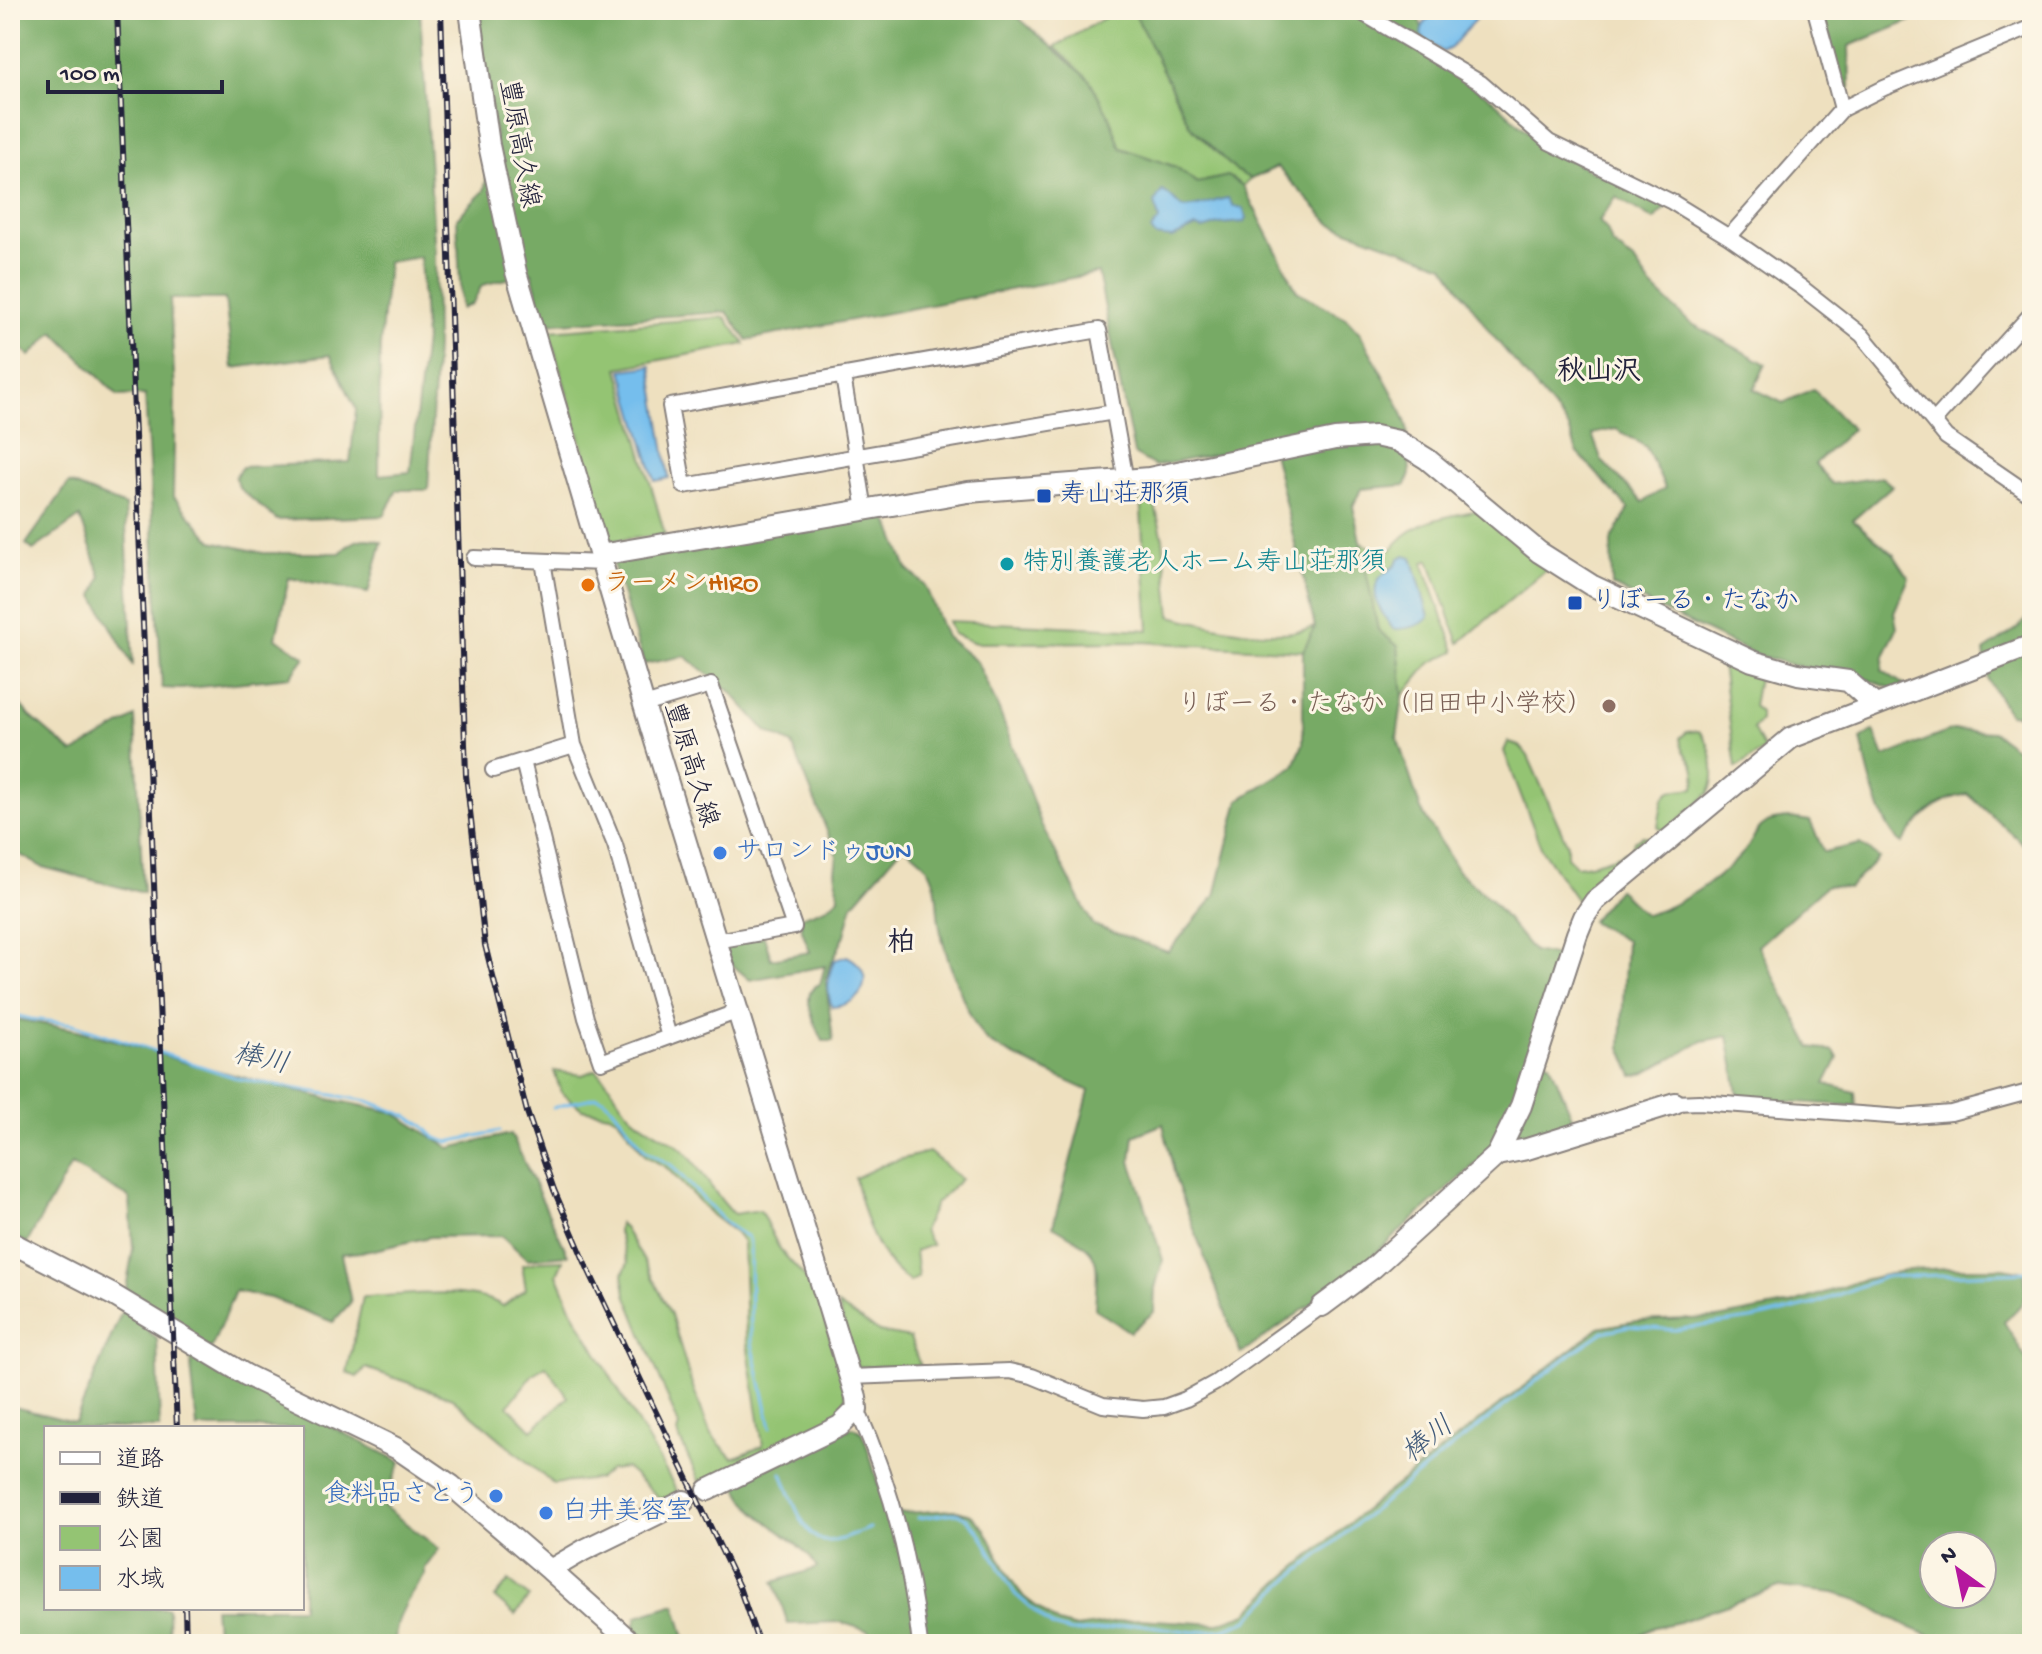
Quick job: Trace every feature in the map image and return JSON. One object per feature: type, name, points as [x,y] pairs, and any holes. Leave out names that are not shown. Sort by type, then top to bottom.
[{"type":"street","name":"豊原高久線","points":[[470,10],[489,145],[516,272],[736,1012],[850,1377],[857,1409]]},
{"type":"street","points":[[1357,10],[1481,83],[1549,142],[1609,174],[1658,195],[1729,237],[1801,287],[1862,335],[1946,437],[2032,496]]},
{"type":"street","points":[[1815,10],[1842,109]]},
{"type":"street","points":[[1729,237],[1842,109],[1884,88],[2032,27]]},
{"type":"street","points":[[1934,421],[2032,313]]},
{"type":"street","points":[[1114,412],[684,486],[670,406],[1099,330],[1114,412],[1126,481]]},
{"type":"street","points":[[843,376],[865,510]]},
{"type":"street","points":[[474,558],[543,561],[602,559],[865,510],[992,490],[1126,481],[1335,439],[1375,436],[1388,438],[1427,459],[1539,552],[1591,585],[1752,661],[1798,674],[1848,681],[1875,705]]},
{"type":"street","points":[[543,561],[574,745],[615,845],[669,1037]]},
{"type":"street","points":[[850,1377],[1009,1371],[1032,1376],[1103,1405],[1143,1409],[1164,1407],[1215,1383],[1373,1268],[1497,1155],[1521,1106],[1577,934],[1595,901],[1784,743],[1806,731],[2032,645]]},
{"type":"street","points":[[644,705],[711,685],[794,927],[716,941]]},
{"type":"street","points":[[493,770],[574,745]]},
{"type":"street","points":[[523,761],[586,1018],[601,1062],[736,1012]]},
{"type":"street","points":[[1497,1155],[1527,1149],[1675,1103],[1699,1102],[1901,1117],[1951,1113],[2032,1091]]},
{"type":"street","points":[[10,1242],[113,1295],[246,1375],[408,1455],[452,1486],[633,1644]]},
{"type":"street","points":[[708,1490],[840,1426],[857,1409],[874,1450],[900,1536],[915,1603],[920,1644]]},
{"type":"street","points":[[550,1570],[684,1501]]},
{"type":"green space","points":[[10,10],[420,10],[435,255],[436,347],[428,490],[397,490],[384,516],[277,520],[240,489],[235,477],[242,467],[350,462],[356,409],[330,355],[233,368],[225,299],[170,299],[175,393],[173,496],[212,541],[263,553],[340,553],[359,540],[382,542],[368,593],[289,578],[276,638],[305,657],[290,677],[181,689],[162,688],[145,395],[118,396],[54,332],[30,356],[10,339]],"holes":[[[420,257],[425,339],[410,472],[379,475],[380,347],[388,262]]]},
{"type":"green space","points":[[477,10],[1017,10],[1021,20],[1089,79],[1108,114],[1121,148],[1176,167],[1197,183],[1228,176],[1243,186],[1297,291],[1347,319],[1360,333],[1407,426],[1410,474],[1406,485],[1361,489],[1353,506],[1378,630],[1398,646],[1403,696],[1397,737],[1421,810],[1458,871],[1491,900],[1533,951],[1560,956],[1512,1110],[1487,1154],[1345,1280],[1241,1354],[1176,1181],[1163,1124],[1134,1136],[1131,1161],[1163,1260],[1155,1288],[1154,1312],[1130,1332],[1095,1309],[1097,1276],[1094,1257],[1081,1243],[1053,1226],[1089,1091],[1017,1058],[985,1039],[966,1004],[949,961],[932,876],[917,856],[903,846],[853,904],[845,935],[826,981],[833,1041],[823,1041],[809,1001],[813,988],[820,984],[825,966],[750,980],[729,962],[724,945],[764,936],[771,959],[810,952],[801,917],[828,907],[839,897],[835,871],[837,856],[792,744],[767,732],[730,691],[685,656],[644,664],[612,561],[885,512],[907,569],[925,585],[946,637],[977,662],[999,710],[1042,826],[1093,925],[1168,952],[1215,896],[1239,800],[1294,766],[1303,744],[1303,651],[1315,627],[1271,444],[1155,466],[1134,454],[1098,273],[747,340],[727,312],[545,324],[532,273],[482,285],[473,303],[461,309],[457,218],[484,191],[495,136]]},
{"type":"green space","points":[[1118,10],[1133,10],[1190,126],[1234,169],[1251,179],[1243,186],[1228,176],[1197,183],[1176,167],[1121,148],[1108,114],[1089,79],[1055,47]]},
{"type":"green space","points":[[1133,10],[1416,10],[1424,34],[1444,69],[1490,97],[1544,147],[1596,173],[1625,183],[1666,207],[1654,220],[1616,197],[1599,221],[1607,230],[1612,244],[1633,260],[1652,287],[1690,323],[1766,364],[1754,389],[1783,403],[1813,389],[1852,429],[1815,464],[1832,484],[1882,477],[1892,486],[1853,520],[1894,555],[1909,578],[1894,612],[1897,628],[1884,656],[1882,670],[1904,685],[1893,689],[1850,673],[1801,667],[1756,655],[1612,586],[1611,541],[1629,509],[1577,452],[1568,426],[1489,331],[1444,265],[1331,224],[1277,167],[1251,179],[1234,169],[1190,126]],"holes":[[[1616,429],[1646,447],[1665,488],[1643,502],[1602,461],[1592,434]]]},
{"type":"green space","points":[[1812,10],[1937,10],[1849,46],[1850,89],[1845,92]]},
{"type":"green space","points":[[725,317],[745,344],[618,368],[665,535],[610,541],[549,331]]},
{"type":"green space","points":[[69,483],[125,506],[133,666],[94,596],[101,577],[80,517],[33,550],[26,544]]},
{"type":"green space","points":[[1152,493],[1163,539],[1171,616],[1263,633],[1315,627],[1303,651],[1142,642],[975,643],[953,634],[948,621],[1149,630],[1140,496]]},
{"type":"green space","points":[[1479,510],[1548,568],[1459,643],[1429,560],[1423,563],[1455,651],[1430,663],[1403,696],[1398,647],[1378,630],[1359,542],[1377,550],[1391,550],[1409,532],[1430,521]],"holes":[[[1411,557],[1429,617],[1387,571]]]},
{"type":"green space","points":[[2032,612],[2032,711],[2023,715],[2009,714],[1988,680],[1984,651],[2018,628]]},
{"type":"green space","points":[[1721,658],[1759,673],[1753,706],[1760,712],[1760,721],[1753,729],[1764,750],[1736,768]]},
{"type":"green space","points":[[10,693],[30,716],[73,753],[135,717],[143,893],[42,867],[10,849]]},
{"type":"green space","points":[[1952,730],[1993,732],[2032,760],[2032,852],[1968,794],[1937,805],[1902,843],[1894,835],[1875,795],[1861,739],[1874,731],[1884,757]]},
{"type":"green space","points":[[1699,731],[1708,744],[1713,769],[1709,793],[1664,833],[1658,826],[1663,799],[1670,791],[1694,788],[1695,771],[1680,738],[1687,732]]},
{"type":"green space","points":[[1508,742],[1520,746],[1528,756],[1567,844],[1567,856],[1576,866],[1620,854],[1632,848],[1634,841],[1642,836],[1650,837],[1654,844],[1577,901],[1542,850],[1504,751]]},
{"type":"green space","points":[[1790,818],[1810,821],[1824,852],[1860,844],[1879,858],[1848,888],[1827,885],[1758,946],[1811,1047],[1834,1051],[1838,1058],[1825,1084],[1855,1092],[1856,1106],[1739,1098],[1728,1036],[1703,1041],[1646,1073],[1633,1076],[1621,1047],[1626,941],[1591,921],[1618,889],[1645,915],[1685,898],[1734,862],[1762,826]]},
{"type":"green space","points":[[10,1018],[77,1030],[180,1061],[328,1099],[393,1112],[450,1148],[511,1134],[568,1255],[527,1259],[502,1236],[430,1237],[370,1251],[341,1254],[351,1302],[333,1322],[270,1298],[235,1291],[211,1349],[126,1314],[157,1338],[160,1426],[44,1426],[44,1610],[168,1610],[169,1644],[10,1644],[10,1406],[75,1422],[122,1311],[133,1249],[130,1198],[71,1165],[27,1243],[10,1235]]},
{"type":"green space","points":[[1543,1058],[1550,1063],[1576,1126],[1523,1142],[1516,1140],[1517,1132]]},
{"type":"green space","points":[[596,1070],[631,1115],[688,1155],[734,1214],[760,1210],[780,1250],[816,1289],[846,1394],[846,1408],[832,1422],[700,1483],[677,1433],[679,1426],[626,1294],[623,1274],[628,1263],[618,1232],[619,1224],[644,1261],[671,1314],[711,1435],[733,1458],[763,1446],[746,1336],[743,1242],[666,1167],[646,1156],[618,1119],[609,1114],[582,1109],[561,1092],[554,1071],[582,1075]]},
{"type":"green space","points":[[929,1152],[961,1179],[935,1204],[923,1231],[932,1245],[915,1251],[918,1277],[910,1282],[888,1261],[873,1236],[855,1178],[887,1163]]},
{"type":"green space","points":[[563,1260],[557,1274],[572,1310],[678,1492],[662,1500],[626,1468],[610,1470],[598,1479],[553,1484],[452,1398],[366,1368],[357,1377],[347,1373],[363,1297],[454,1294],[489,1300],[503,1306],[526,1289],[522,1265]],"holes":[[[546,1366],[568,1397],[532,1430],[508,1406],[533,1374]]]},
{"type":"green space","points":[[1949,1268],[2004,1268],[2024,1272],[2026,1290],[2023,1300],[2004,1322],[2032,1368],[2032,1644],[1950,1644],[1858,1600],[1834,1593],[1779,1587],[1679,1622],[1655,1627],[1623,1644],[873,1644],[869,1631],[840,1622],[788,1624],[774,1582],[817,1568],[798,1546],[749,1505],[737,1482],[853,1427],[863,1433],[887,1514],[954,1510],[971,1515],[985,1529],[1010,1578],[1024,1597],[1058,1623],[1076,1628],[1139,1619],[1216,1624],[1247,1613],[1372,1504],[1599,1328],[1636,1321],[1717,1318],[1791,1304],[1862,1280],[1909,1270]]},
{"type":"green space","points":[[838,1305],[879,1332],[910,1338],[920,1366],[857,1367]]},
{"type":"green space","points":[[190,1355],[401,1462],[382,1505],[439,1549],[404,1607],[397,1625],[395,1644],[217,1644],[214,1610],[304,1610],[304,1426],[197,1426]]},
{"type":"green space","points":[[509,1581],[529,1597],[515,1615],[495,1598]]},
{"type":"green space","points":[[675,1604],[687,1644],[640,1644],[632,1637],[637,1616]]},
{"type":"water","points":[[1437,10],[1483,10],[1451,48],[1443,52],[1421,33],[1424,23]]},
{"type":"water","points":[[1162,191],[1185,208],[1228,198],[1233,206],[1243,208],[1247,218],[1244,222],[1203,229],[1196,227],[1172,238],[1155,236],[1151,230],[1159,220],[1155,202]]},
{"type":"water","points":[[651,366],[669,478],[655,481],[622,370]]},
{"type":"water","points":[[1405,555],[1412,557],[1429,617],[1408,628],[1393,629],[1380,608],[1376,585],[1379,578]]},
{"type":"water","points":[[847,956],[862,970],[864,986],[853,1000],[832,1007],[828,989],[830,971],[835,960]]},
{"type":"waterway","name":"棒川","points":[[10,1014],[73,1024],[240,1079],[368,1101],[407,1116],[436,1138],[448,1142],[500,1131]]},
{"type":"waterway","name":"棒川","points":[[553,1108],[597,1097],[603,1099],[645,1150],[671,1165],[727,1224],[747,1237],[750,1244],[751,1339],[771,1427]]},
{"type":"waterway","name":"棒川","points":[[918,1518],[956,1513],[965,1517],[979,1531],[1015,1594],[1053,1627],[1071,1632],[1091,1632],[1136,1624],[1194,1632],[1225,1629],[1248,1620],[1283,1584],[1413,1478],[1603,1332],[1629,1326],[1675,1330],[1757,1318],[1814,1304],[1884,1277],[2032,1272]]},
{"type":"waterway","name":"棒川","points":[[782,1473],[798,1513],[818,1539],[837,1540],[870,1528]]},
{"type":"railway","points":[[117,10],[177,1426]]},
{"type":"railway","points":[[441,10],[466,775],[485,945],[527,1112],[554,1190],[588,1269],[739,1587],[759,1644]]},
{"type":"railway","points":[[185,1610],[186,1644]]},
{"type":"place","name":"寿山荘那須","points":[[1044,496]]},
{"type":"place","name":"特別養護老人ホーム寿山荘那須","points":[[1007,564]]},
{"type":"place","name":"ラーメンHIRO","points":[[588,585]]},
{"type":"place","name":"りぼーる・たなか","points":[[1575,603]]},
{"type":"place","name":"りぼーる・たなか（旧田中小学校）","points":[[1609,706]]},
{"type":"place","name":"サロンドゥJUN","points":[[720,853]]},
{"type":"place","name":"食料品さとう","points":[[496,1496]]},
{"type":"place","name":"白井美容室","points":[[546,1513]]},
{"type":"district","name":"秋山沢","points":[[1599,373]]},
{"type":"district","name":"柏","points":[[901,944]]}]
